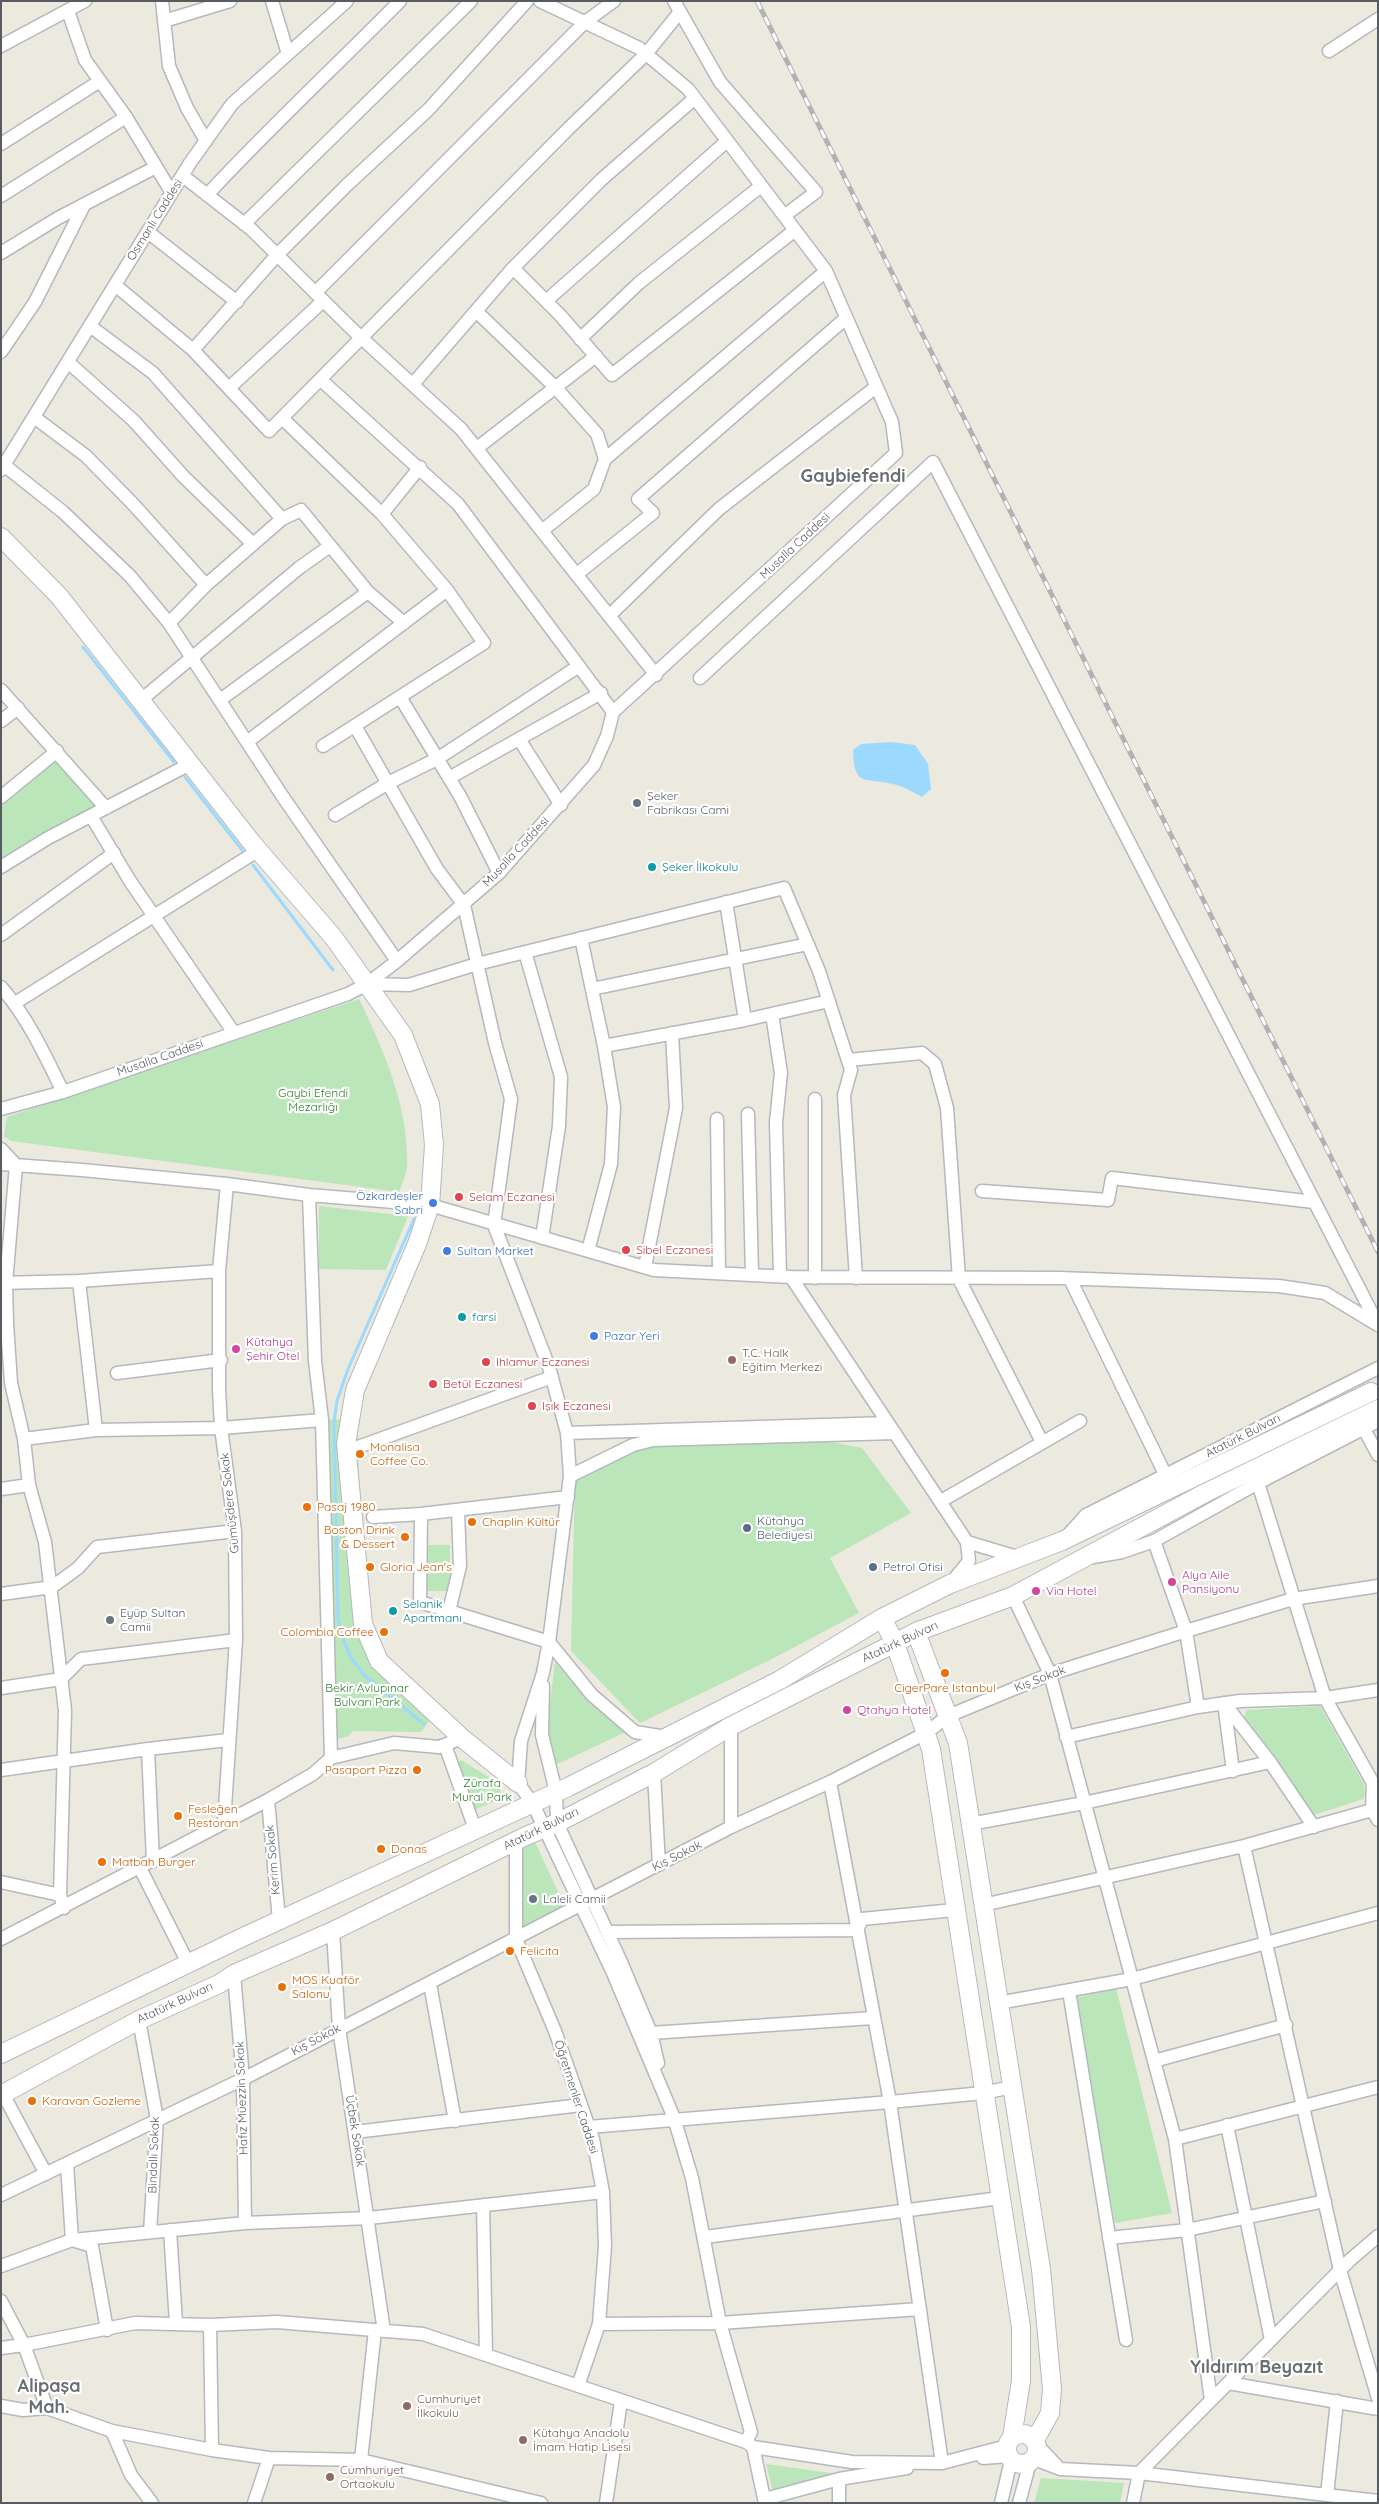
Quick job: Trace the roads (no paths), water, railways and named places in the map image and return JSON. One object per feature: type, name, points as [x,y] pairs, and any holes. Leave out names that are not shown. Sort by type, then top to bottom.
[{"type":"street","points":[[1,46],[86,1]]},
{"type":"street","points":[[162,1],[170,66],[187,108],[206,141]]},
{"type":"street","points":[[164,21],[230,1]]},
{"type":"street","points":[[272,1],[288,54]]},
{"type":"street","name":"Osmanlı Caddesi","points":[[3,468],[172,193],[232,104],[347,1]]},
{"type":"street","points":[[207,195],[260,138],[308,95],[400,1]]},
{"type":"street","points":[[244,224],[471,1]]},
{"type":"street","points":[[193,350],[277,255],[347,185],[429,109],[527,1]]},
{"type":"street","points":[[540,1],[639,48],[688,89],[826,271],[876,387],[719,509],[610,615]]},
{"type":"street","points":[[228,388],[319,297],[585,22],[614,1]]},
{"type":"street","points":[[115,285],[193,350],[269,431],[569,128],[646,54],[677,7],[720,82],[816,192],[784,216]]},
{"type":"street","points":[[68,11],[85,60],[126,117],[172,193]]},
{"type":"street","points":[[1329,51],[1378,19]]},
{"type":"street","points":[[1,144],[100,81]]},
{"type":"street","points":[[413,384],[513,268],[602,179],[695,98]]},
{"type":"street","points":[[1,196],[126,117]]},
{"type":"street","points":[[546,301],[727,141]]},
{"type":"street","points":[[1,253],[156,166]]},
{"type":"street","points":[[183,176],[244,224],[362,339],[460,429],[656,675]]},
{"type":"street","points":[[580,339],[639,283],[761,186]]},
{"type":"street","points":[[1,352],[35,302],[84,205]]},
{"type":"street","points":[[513,268],[546,301],[612,374],[795,230]]},
{"type":"street","points":[[148,232],[237,302]]},
{"type":"street","points":[[542,530],[594,489],[605,459],[826,271]]},
{"type":"street","points":[[476,311],[556,388],[597,434],[605,459]]},
{"type":"street","points":[[577,574],[653,513],[638,499],[846,318]]},
{"type":"street","points":[[90,326],[153,373],[282,519]]},
{"type":"street","points":[[1,328],[12,336]]},
{"type":"street","points":[[477,448],[596,356]]},
{"type":"street","points":[[68,362],[134,420],[183,476],[253,544]]},
{"type":"street","points":[[321,380],[420,467],[458,504],[613,712]]},
{"type":"street","name":"Musalla Caddesi","points":[[1,1109],[63,1092],[348,994],[367,984],[397,961],[499,873],[560,805],[594,765],[607,736],[613,712],[656,675],[896,453],[892,422],[876,387]]},
{"type":"street","points":[[34,417],[86,456],[206,585]]},
{"type":"street","points":[[282,418],[382,514],[446,590],[484,643],[323,746]]},
{"type":"street","points":[[700,678],[933,462],[1377,1324]]},
{"type":"street","points":[[382,514],[420,467]]},
{"type":"street","points":[[3,468],[63,512],[116,563],[169,623],[247,742],[397,961]]},
{"type":"street","points":[[169,623],[206,585],[282,519],[301,510],[368,592],[404,623]]},
{"type":"street","points":[[1,537],[59,596],[259,850],[334,938],[403,1035],[430,1104],[434,1145],[430,1205],[417,1244],[356,1390],[347,1450],[363,1624],[379,1661],[462,1738],[518,1783],[550,1826],[593,1898],[608,1932],[651,2033],[664,2093]]},
{"type":"street","points":[[141,700],[292,574],[330,546]]},
{"type":"street","points":[[247,742],[446,590]]},
{"type":"street","points":[[220,700],[368,592]]},
{"type":"street","points":[[335,815],[388,783],[437,759],[579,666]]},
{"type":"street","points":[[1,690],[57,750],[106,808]]},
{"type":"street","points":[[449,778],[601,694]]},
{"type":"street","points":[[400,697],[449,778],[499,873]]},
{"type":"street","points":[[1,721],[18,708]]},
{"type":"street","points":[[355,726],[437,869],[464,905],[495,1043],[511,1099],[494,1224],[552,1377],[567,1433],[570,1476],[549,1642],[543,1673],[521,1741],[518,1783]]},
{"type":"street","points":[[519,739],[560,805]]},
{"type":"street","points":[[1,798],[57,750]]},
{"type":"street","points":[[1,868],[48,838],[190,764]]},
{"type":"street","points":[[91,816],[154,917],[234,1033]]},
{"type":"street","points":[[15,1003],[259,850]]},
{"type":"street","points":[[1,935],[114,853]]},
{"type":"street","points":[[367,984],[409,985],[477,964],[784,888],[808,944],[829,1001],[851,1070],[844,1095],[856,1278]]},
{"type":"street","points":[[726,902],[745,1020]]},
{"type":"street","points":[[581,938],[604,1046],[614,1108],[611,1164],[588,1251]]},
{"type":"street","points":[[592,989],[736,961],[808,944]]},
{"type":"street","points":[[526,952],[561,1077],[559,1126],[542,1238]]},
{"type":"street","points":[[1,987],[15,1003],[43,1051],[63,1092]]},
{"type":"street","points":[[604,1046],[745,1020],[829,1001]]},
{"type":"street","points":[[772,1014],[781,1073],[776,1122],[785,1277],[892,1428],[967,1542],[969,1561],[950,1584]]},
{"type":"street","points":[[645,1268],[676,1108],[672,1033]]},
{"type":"street","points":[[848,1060],[922,1053],[935,1064],[947,1108],[959,1279],[1042,1442]]},
{"type":"street","points":[[815,1099],[815,1278]]},
{"type":"street","points":[[748,1114],[752,1275]]},
{"type":"street","points":[[717,1119],[719,1273]]},
{"type":"street","points":[[1,1149],[16,1165],[4,1283],[6,1384],[24,1439],[29,1485],[45,1542],[52,1587],[65,1710],[60,1895],[64,1908]]},
{"type":"street","points":[[1,1164],[227,1184],[309,1195],[430,1205],[645,1268],[815,1278],[1070,1278],[1279,1286],[1325,1293],[1377,1324]]},
{"type":"street","points":[[982,1191],[1108,1200],[1112,1178],[1314,1202]]},
{"type":"street","name":"Gümüşdere Sokak","points":[[224,1822],[236,1640],[235,1530],[221,1428],[220,1271],[227,1184]]},
{"type":"street","points":[[309,1195],[315,1361],[322,1420],[331,1758]]},
{"type":"street","points":[[4,1283],[79,1281],[220,1271]]},
{"type":"street","points":[[1070,1278],[1166,1476]]},
{"type":"street","points":[[79,1281],[96,1430]]},
{"type":"street","points":[[117,1373],[221,1360]]},
{"type":"street","name":"Atatürk Bulvarı","points":[[1062,1541],[1086,1515],[1378,1368]]},
{"type":"street","points":[[347,1450],[552,1377]]},
{"type":"street","name":"Atatürk Bulvarı","points":[[1,2054],[279,1920],[533,1804],[780,1680],[882,1618],[950,1584],[1062,1541],[1371,1392]]},
{"type":"street","name":"Atatürk Bulvarı","points":[[2,2094],[139,2020],[218,1984],[234,1974],[333,1931],[550,1826],[654,1773],[730,1726],[916,1632],[1013,1596],[1204,1493],[1378,1409]]},
{"type":"street","points":[[24,1439],[96,1430],[221,1428],[322,1420]]},
{"type":"street","points":[[941,1501],[1080,1421]]},
{"type":"street","name":"Atatürk Bulvarı","points":[[1078,1560],[1122,1552],[1154,1541],[1258,1483],[1378,1421]]},
{"type":"street","points":[[567,1433],[892,1428]]},
{"type":"street","points":[[570,1476],[633,1445],[653,1440],[892,1428]]},
{"type":"street","points":[[1364,1429],[1378,1455]]},
{"type":"street","points":[[983,1905],[1244,1846],[1314,1827],[1375,1815],[1373,1783],[1325,1698],[1258,1483]]},
{"type":"street","points":[[1,1489],[29,1485]]},
{"type":"street","points":[[373,1517],[420,1514],[568,1497]]},
{"type":"street","points":[[449,1611],[460,1566],[458,1510]]},
{"type":"street","points":[[420,1514],[420,1602],[549,1642],[592,1695],[635,1732],[666,1737]]},
{"type":"street","points":[[1,1594],[52,1587],[78,1568],[97,1547],[235,1530]]},
{"type":"street","points":[[1154,1541],[1186,1631],[1198,1707]]},
{"type":"street","points":[[967,1542],[1017,1557]]},
{"type":"street","name":"Kış Sokak","points":[[1,2195],[242,2079],[339,2028],[430,1984],[579,1904],[731,1827],[830,1782],[926,1734],[948,1716],[1050,1674],[1186,1631],[1293,1599],[1378,1586]]},
{"type":"street","points":[[1013,1596],[1050,1674],[1175,2138],[1211,2400]]},
{"type":"street","points":[[882,1618],[895,1643],[926,1734],[1021,2327],[1023,2355],[1019,2399],[1001,2503]]},
{"type":"street","points":[[916,1632],[958,1743],[1041,2269],[1052,2389],[1050,2413],[1034,2451],[1019,2503]]},
{"type":"street","points":[[1,1688],[61,1679],[81,1659],[236,1640]]},
{"type":"street","points":[[543,1673],[542,1735],[556,1792],[550,1826],[579,1904],[613,1973],[674,2118],[692,2178],[705,2237],[720,2323],[751,2432],[750,2444],[765,2501],[839,2480],[1009,2450],[1026,2434],[1034,2451],[1060,2469],[1139,2473],[1378,2501],[1378,2490]]},
{"type":"street","points":[[1066,1737],[1198,1707],[1224,1703],[1325,1698],[1378,1690]]},
{"type":"street","points":[[1224,1703],[1270,1762],[1314,1827]]},
{"type":"street","points":[[1224,1703],[1233,1771]]},
{"type":"street","points":[[730,1726],[731,1827]]},
{"type":"street","points":[[1,1940],[268,1800],[313,1774],[331,1758],[394,1743],[439,1747],[462,1738]]},
{"type":"street","points":[[1,1770],[148,1749],[228,1740]]},
{"type":"street","points":[[446,1745],[475,1829]]},
{"type":"street","points":[[148,1749],[153,1861]]},
{"type":"street","points":[[970,1824],[1084,1803],[1270,1762]]},
{"type":"street","points":[[654,1773],[659,1865]]},
{"type":"street","points":[[830,1782],[856,1930],[890,2102],[942,2463]]},
{"type":"street","name":"Kerim Sokak","points":[[268,1800],[279,1920]]},
{"type":"street","name":"Öğretmenler Caddesi","points":[[516,1841],[516,1939],[555,2031],[589,2127],[603,2192],[605,2246],[599,2324],[578,2386]]},
{"type":"street","points":[[1244,1846],[1340,2270],[1378,2398]]},
{"type":"street","points":[[140,1868],[188,1963]]},
{"type":"street","points":[[1,1882],[60,1895]]},
{"type":"street","points":[[856,1930],[862,1919],[954,1910]]},
{"type":"street","points":[[998,2003],[1132,1979],[1378,1913]]},
{"type":"street","points":[[608,1932],[856,1930]]},
{"type":"street","name":"Üçbek Sokak","points":[[333,1931],[339,2028],[369,2218],[379,2330],[361,2460]]},
{"type":"street","name":"Hafız Müezzin Sokak","points":[[234,1974],[242,2079],[245,2223]]},
{"type":"street","points":[[430,1984],[455,2121]]},
{"type":"street","points":[[1068,1991],[1126,2340]]},
{"type":"street","points":[[651,2033],[873,2018]]},
{"type":"street","name":"Bindallı Sokak","points":[[139,2020],[157,2120],[150,2232]]},
{"type":"street","points":[[1154,2060],[1286,2025]]},
{"type":"street","points":[[589,2127],[674,2118],[890,2102],[983,2093],[1012,2087]]},
{"type":"street","points":[[1175,2138],[1378,2087]]},
{"type":"street","points":[[2,2094],[46,2174]]},
{"type":"street","points":[[355,2132],[581,2105]]},
{"type":"street","points":[[1227,2125],[1271,2340]]},
{"type":"street","points":[[67,2164],[72,2240]]},
{"type":"street","points":[[1,2266],[72,2240],[245,2223],[369,2218],[603,2192]]},
{"type":"street","points":[[705,2237],[906,2212],[1000,2198]]},
{"type":"street","points":[[1109,2238],[1187,2230],[1325,2200]]},
{"type":"street","points":[[483,2205],[486,2355]]},
{"type":"street","points":[[170,2230],[176,2323]]},
{"type":"street","points":[[1133,2503],[1139,2473],[1340,2270],[1378,2236]]},
{"type":"street","points":[[72,2240],[92,2246],[107,2330]]},
{"type":"street","points":[[1,2301],[24,2345],[47,2408]]},
{"type":"street","points":[[599,2324],[720,2323],[920,2309]]},
{"type":"street","points":[[1,2348],[107,2330],[135,2323],[210,2324],[278,2322],[423,2334],[750,2444],[852,2462],[942,2463]]},
{"type":"street","points":[[210,2324],[212,2450]]},
{"type":"street","points":[[1228,2383],[1378,2409]]},
{"type":"street","points":[[606,2503],[621,2401]]},
{"type":"street","points":[[1327,2495],[1337,2401]]},
{"type":"street","points":[[1,2406],[23,2410],[47,2408],[112,2431],[212,2450],[269,2458],[361,2460],[541,2503]]},
{"type":"street","points":[[112,2431],[131,2475],[152,2503]]},
{"type":"street","points":[[1009,2450],[1020,2464],[1034,2451]]},
{"type":"street","points":[[254,2503],[269,2458]]},
{"type":"street","points":[[839,2480],[839,2503]]},
{"type":"water","points":[[891,742],[915,745],[928,764],[931,789],[922,797],[897,785],[863,779],[856,771],[853,750],[861,744]]},
{"type":"waterway","points":[[83,647],[174,762]]},
{"type":"waterway","points":[[185,777],[242,850]]},
{"type":"waterway","points":[[253,865],[333,970]]},
{"type":"waterway","points":[[414,1219],[348,1369],[337,1401],[334,1422],[338,1619],[342,1636],[351,1658],[364,1675],[424,1724]]},
{"type":"railway","points":[[757,1],[1378,1252]]},
{"type":"place","name":"Şeker Fabrikası Cami","points":[[637,803]]},
{"type":"place","name":"Şeker İlkokulu","points":[[652,867]]},
{"type":"place","name":"Selam Eczanesi","points":[[459,1197]]},
{"type":"place","name":"Özkardeşler Sabri","points":[[433,1203]]},
{"type":"place","name":"Sibel Eczanesi","points":[[626,1250]]},
{"type":"place","name":"Sultan Market","points":[[447,1251]]},
{"type":"place","name":"farsi","points":[[462,1317]]},
{"type":"place","name":"Pazar Yeri","points":[[594,1336]]},
{"type":"place","name":"Kütahya Şehir Otel","points":[[236,1349]]},
{"type":"place","name":"T.C. Halk Eğitim Merkezi","points":[[732,1360]]},
{"type":"place","name":"Ihlamur Eczanesi","points":[[486,1362]]},
{"type":"place","name":"Betül Eczanesi","points":[[433,1384]]},
{"type":"place","name":"Işık Eczanesi","points":[[532,1406]]},
{"type":"place","name":"Monalisa Coffee Co.","points":[[360,1454]]},
{"type":"place","name":"Pasaj 1980","points":[[307,1507]]},
{"type":"place","name":"Chaplin Kültür","points":[[472,1522]]},
{"type":"place","name":"Kütahya Belediyesi","points":[[747,1528]]},
{"type":"place","name":"Boston Drink & Dessert","points":[[405,1537]]},
{"type":"place","name":"Gloria Jean's","points":[[370,1567]]},
{"type":"place","name":"Petrol Ofisi","points":[[873,1567]]},
{"type":"place","name":"Alya Aile Pansiyonu","points":[[1172,1582]]},
{"type":"place","name":"Via Hotel","points":[[1036,1591]]},
{"type":"place","name":"Selanik Apartmanı","points":[[393,1611]]},
{"type":"place","name":"Eyüp Sultan Camii","points":[[110,1620]]},
{"type":"place","name":"Colombia Coffee","points":[[384,1632]]},
{"type":"place","name":"CigerPare Istanbul","points":[[945,1673]]},
{"type":"place","name":"Qtahya Hotel","points":[[847,1710]]},
{"type":"place","name":"Pasaport Pizza","points":[[417,1770]]},
{"type":"place","name":"Fesleğen Restoran","points":[[178,1816]]},
{"type":"place","name":"Donas","points":[[381,1849]]},
{"type":"place","name":"Matbah Burger","points":[[102,1862]]},
{"type":"place","name":"Laleli Camii","points":[[533,1899]]},
{"type":"place","name":"Felicita","points":[[510,1951]]},
{"type":"place","name":"MOS Kuaför Salonu","points":[[282,1987]]},
{"type":"place","name":"Karavan Gozleme","points":[[32,2101]]},
{"type":"place","name":"Cumhuriyet İlkokulu","points":[[407,2406]]},
{"type":"place","name":"Kütahya Anadolu İmam Hatip Lisesi","points":[[523,2440]]},
{"type":"place","name":"Cumhuriyet Ortaokulu","points":[[330,2477]]},
{"type":"district","name":"Gaybiefendi","points":[[853,477]]},
{"type":"district","name":"Yıldırım Beyazıt","points":[[1257,2368]]},
{"type":"district","name":"Alipaşa Mah.","points":[[49,2397]]},
{"type":"park label","name":"Gaybi Efendi Mezarlığı","points":[[313,1100]]},
{"type":"park label","name":"Bekir Avlupınar Bulvarı Park","points":[[367,1695]]},
{"type":"park label","name":"Zürafa Mural Park","points":[[482,1790]]}]
